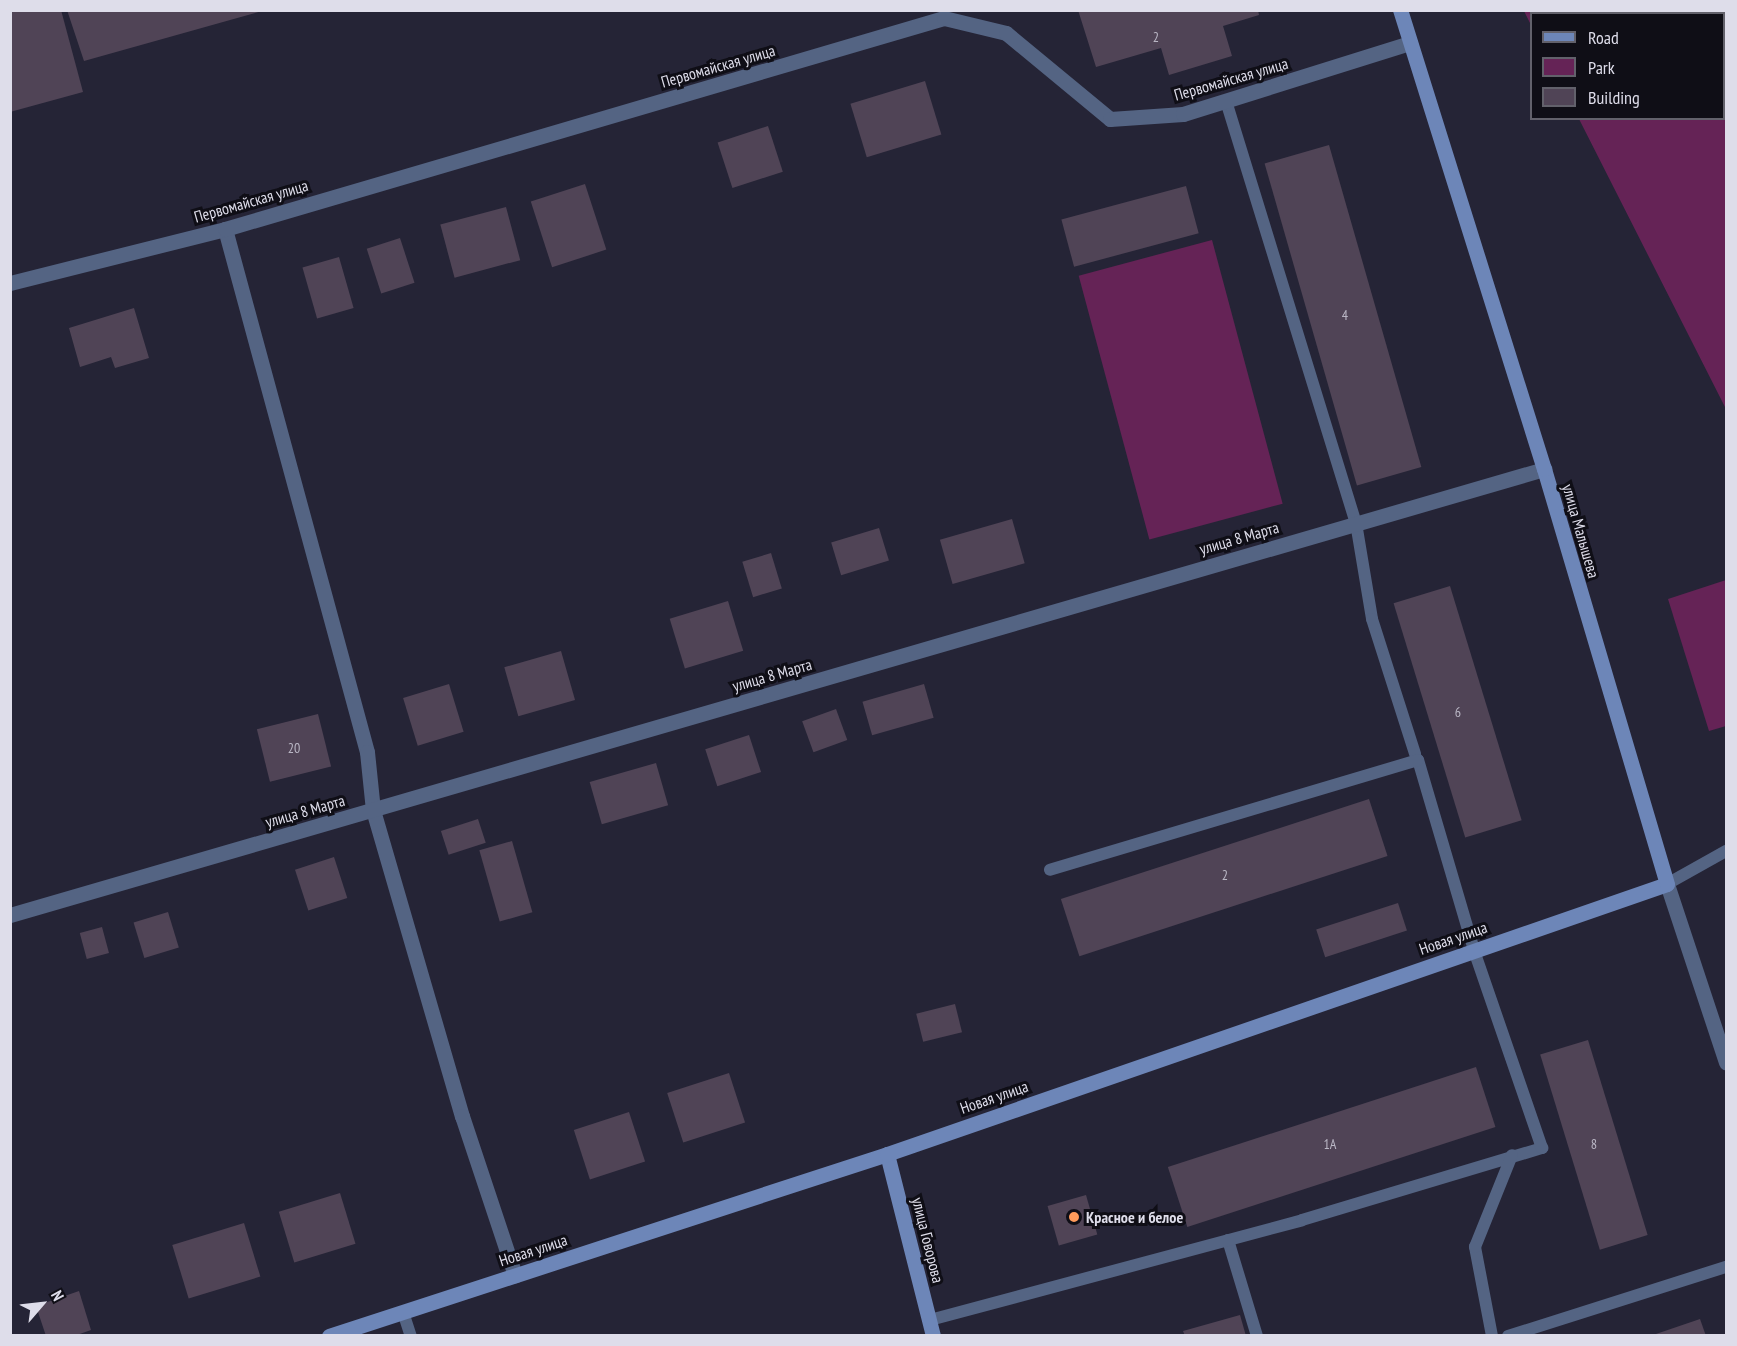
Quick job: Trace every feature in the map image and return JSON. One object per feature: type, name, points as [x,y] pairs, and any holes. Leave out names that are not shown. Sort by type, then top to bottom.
[{"type":"main road","name":"улица Малышева","points":[[1400,10],[1544,469],[1667,884]]},
{"type":"main road","name":"Новая улица","points":[[329,1335],[887,1154],[1667,884]]},
{"type":"main road","name":"улица Говорова","points":[[887,1154],[932,1328]]},
{"type":"street","name":"Первомайская улица","points":[[10,283],[225,229],[944,18],[1006,33],[1110,118],[1183,114],[1410,43]]},
{"type":"street","points":[[225,229],[367,752],[373,810],[462,1116],[515,1275]]},
{"type":"street","name":"улица 8 Марта","points":[[10,915],[1544,469]]},
{"type":"street","name":"улица Малышева","points":[[1667,884],[1726,1062]]},
{"type":"lane","points":[[1226,101],[1356,523],[1372,619],[1415,754]]},
{"type":"lane","points":[[932,1328],[1542,1148],[1474,950],[1418,760],[1050,870]]},
{"type":"lane","points":[[1667,884],[1726,851]]},
{"type":"lane","points":[[1492,1335],[1475,1247],[1512,1155]]},
{"type":"lane","points":[[1228,1240],[1257,1335]]},
{"type":"lane","points":[[1508,1335],[1726,1267]]},
{"type":"lane","points":[[404,1312],[411,1335]]},
{"type":"green space","points":[[1524,11],[1726,11],[1726,409],[1580,120],[1725,120],[1725,12],[1530,12],[1530,23]]},
{"type":"green space","points":[[1212,240],[1283,504],[1149,539],[1079,276]]},
{"type":"green space","points":[[1726,580],[1726,726],[1709,731],[1668,599]]},
{"type":"building","points":[[10,10],[61,10],[83,92],[10,112]]},
{"type":"building","points":[[67,10],[262,10],[262,11],[84,61]]},
{"type":"building","points":[[1078,10],[1258,10],[1259,15],[1223,26],[1232,56],[1169,75],[1161,48],[1096,67]]},
{"type":"building","points":[[925,81],[941,135],[867,157],[850,104]]},
{"type":"building","points":[[768,126],[783,172],[732,188],[718,142]]},
{"type":"building","points":[[1329,145],[1421,467],[1357,485],[1265,163]]},
{"type":"building","points":[[585,184],[606,250],[552,267],[531,202]]},
{"type":"building","points":[[1186,186],[1199,233],[1074,267],[1061,219]]},
{"type":"building","points":[[506,207],[520,260],[455,278],[440,225]]},
{"type":"building","points":[[400,238],[415,283],[381,294],[367,249]]},
{"type":"building","points":[[339,257],[354,308],[317,318],[302,267]]},
{"type":"building","points":[[134,308],[149,358],[115,368],[111,357],[80,367],[69,328]]},
{"type":"building","points":[[1012,519],[1025,563],[953,584],[940,540]]},
{"type":"building","points":[[879,528],[889,561],[841,575],[831,543]]},
{"type":"building","points":[[771,553],[782,588],[753,597],[742,562]]},
{"type":"building","points":[[1450,586],[1522,820],[1465,838],[1394,603]]},
{"type":"building","points":[[728,601],[743,651],[685,669],[670,619]]},
{"type":"building","points":[[561,651],[575,700],[518,716],[504,667]]},
{"type":"building","points":[[449,684],[464,732],[418,746],[403,698]]},
{"type":"building","points":[[924,684],[934,718],[872,735],[862,702]]},
{"type":"building","points":[[836,709],[847,740],[813,752],[802,721]]},
{"type":"building","points":[[318,714],[331,766],[270,782],[257,729]]},
{"type":"building","points":[[749,735],[761,772],[717,786],[705,749]]},
{"type":"building","points":[[656,763],[668,805],[602,824],[590,782]]},
{"type":"building","points":[[1369,799],[1388,856],[1079,956],[1061,899]]},
{"type":"building","points":[[478,819],[486,843],[449,855],[441,831]]},
{"type":"building","points":[[512,841],[532,912],[500,922],[479,850]]},
{"type":"building","points":[[334,857],[347,898],[308,911],[295,870]]},
{"type":"building","points":[[1398,903],[1407,931],[1325,957],[1316,930]]},
{"type":"building","points":[[168,912],[179,947],[144,958],[134,923]]},
{"type":"building","points":[[102,927],[109,953],[87,959],[80,933]]},
{"type":"building","points":[[955,1004],[962,1032],[923,1042],[916,1014]]},
{"type":"building","points":[[1588,1040],[1648,1235],[1600,1250],[1540,1055]]},
{"type":"building","points":[[1476,1067],[1495,1127],[1187,1227],[1168,1167]]},
{"type":"building","points":[[729,1073],[745,1122],[683,1143],[667,1093]]},
{"type":"building","points":[[629,1112],[645,1161],[590,1179],[574,1130]]},
{"type":"building","points":[[340,1193],[355,1244],[294,1262],[279,1212]]},
{"type":"building","points":[[1086,1195],[1097,1234],[1059,1245],[1048,1206]]},
{"type":"building","points":[[244,1223],[260,1277],[189,1298],[172,1245]]},
{"type":"building","points":[[79,1291],[91,1330],[74,1336],[46,1336],[36,1306]]},
{"type":"building","points":[[1240,1315],[1246,1336],[1185,1336],[1183,1331]]},
{"type":"building","points":[[1700,1319],[1706,1336],[1653,1336],[1653,1335]]},
{"type":"place","name":"Красное и белое","points":[[1074,1217]]}]
